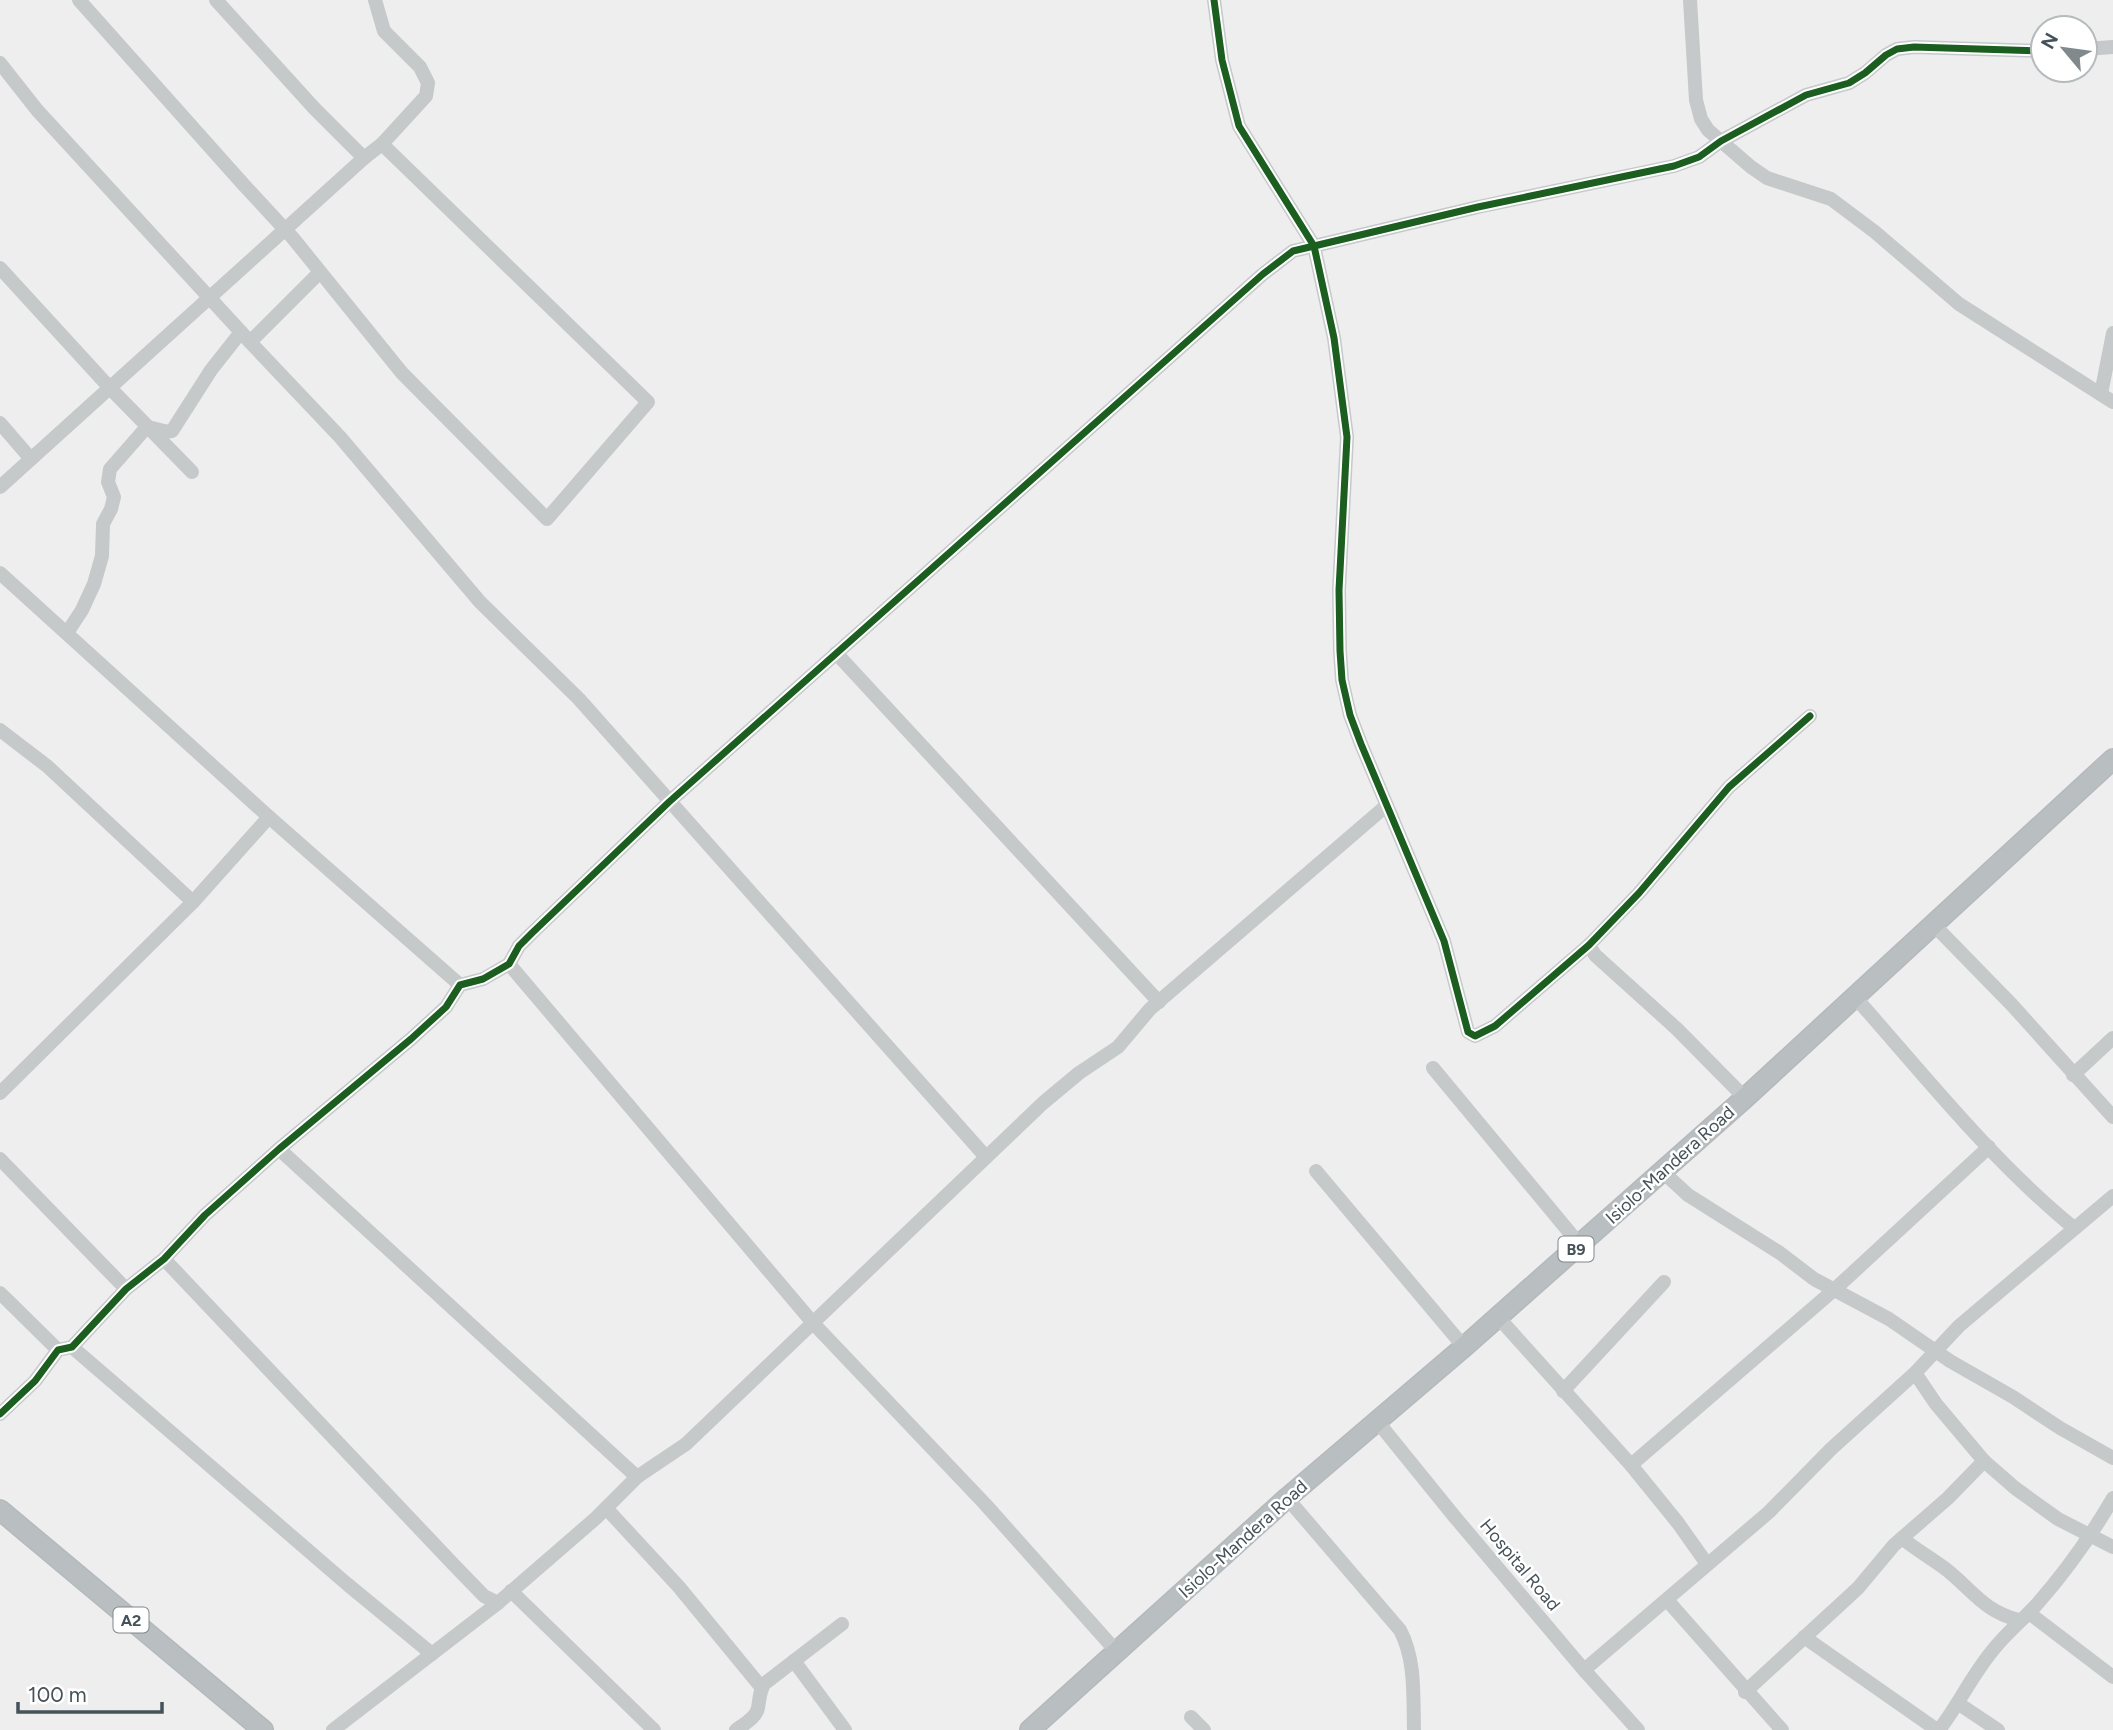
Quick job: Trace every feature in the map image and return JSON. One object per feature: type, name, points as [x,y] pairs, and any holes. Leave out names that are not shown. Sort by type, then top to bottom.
[{"type":"highway","name":"Isiolo-Mandera Road","points":[[1030,1730],[1287,1498],[1663,1172],[2113,759]]},
{"type":"highway","name":"A2","points":[[0,1510],[263,1730]]},
{"type":"street","points":[[79,0],[285,229],[402,373],[547,519],[648,402],[382,144]]},
{"type":"street","points":[[216,0],[314,108],[364,158]]},
{"type":"street","points":[[0,487],[382,144],[426,96],[428,83],[420,67],[384,31],[374,0]]},
{"type":"street","points":[[1213,0],[1226,80],[1239,126],[1314,246],[1334,338],[1347,437],[1339,590],[1342,680],[1350,715],[1444,941],[1466,1027],[1471,1035],[1475,1036],[1495,1026],[1589,945],[1639,893],[1729,787],[1810,716]]},
{"type":"street","points":[[1690,0],[1696,100],[1701,119],[1708,130],[1751,167],[1767,178],[1831,199],[1875,232],[1959,304],[2107,398],[2113,333]]},
{"type":"street","points":[[0,1414],[126,1289],[164,1259],[205,1215],[446,1007],[460,985],[482,979],[509,964],[519,946],[669,802],[1263,274],[1293,251],[1479,207],[1674,166],[1699,157],[1721,141],[1806,95],[1849,83],[1897,49],[1914,47],[2029,51]]},
{"type":"street","points":[[0,63],[30,102],[340,437],[480,602],[579,699],[986,1157]]},
{"type":"street","points":[[0,268],[110,388],[192,472]]},
{"type":"street","points":[[149,427],[164,432],[172,430],[211,370],[320,272]]},
{"type":"street","points":[[0,424],[31,459]]},
{"type":"street","points":[[66,633],[82,610],[94,584],[102,556],[103,524],[114,497],[108,482],[110,469],[149,427]]},
{"type":"street","points":[[2,578],[460,985]]},
{"type":"street","points":[[836,653],[1159,1002]]},
{"type":"street","points":[[0,730],[47,766],[193,902]]},
{"type":"street","points":[[333,1730],[498,1603],[606,1508],[637,1476],[686,1444],[1066,1083],[1118,1047],[1135,1024],[1159,1002],[1386,806]]},
{"type":"street","points":[[0,1093],[193,902],[269,817]]},
{"type":"street","points":[[1933,924],[2027,1021],[2113,1117]]},
{"type":"street","points":[[1589,945],[1595,955],[1677,1029],[1745,1098]]},
{"type":"street","points":[[509,964],[813,1323],[985,1504],[1117,1652]]},
{"type":"street","points":[[1855,997],[1989,1147],[2052,1210],[2074,1228]]},
{"type":"street","points":[[2073,1075],[2113,1038]]},
{"type":"street","points":[[1433,1068],[1580,1245]]},
{"type":"street","points":[[1631,1465],[1835,1289],[1989,1147]]},
{"type":"street","points":[[279,1149],[637,1476]]},
{"type":"street","points":[[0,1159],[126,1289]]},
{"type":"street","points":[[1316,1171],[1464,1347]]},
{"type":"street","points":[[1663,1172],[1688,1195],[1780,1252],[1814,1279],[1889,1319],[1936,1351],[2113,1458]]},
{"type":"street","points":[[1584,1670],[1769,1512],[1830,1449],[1915,1373],[1959,1326],[2113,1196]]},
{"type":"street","points":[[164,1259],[484,1596],[498,1603]]},
{"type":"street","points":[[1563,1391],[1664,1282]]},
{"type":"street","points":[[0,1293],[432,1654]]},
{"type":"street","points":[[1498,1317],[1631,1465],[1707,1564]]},
{"type":"street","points":[[1915,1373],[1936,1404],[1984,1461],[2038,1507],[2113,1547]]},
{"type":"street","name":"Hospital Road","points":[[1377,1421],[1584,1670],[1638,1730]]},
{"type":"street","points":[[1745,1692],[1868,1578],[1902,1538],[1948,1498],[1984,1461]]},
{"type":"street","points":[[1287,1498],[1400,1630],[1408,1645],[1411,1662],[1414,1730]]},
{"type":"street","points":[[1804,1637],[1938,1730],[1959,1704],[1979,1667],[2072,1563],[2113,1498]]},
{"type":"street","points":[[606,1508],[679,1587],[762,1688]]},
{"type":"street","points":[[1902,1538],[1958,1579],[1982,1604],[2004,1615],[2024,1616],[2113,1677]]},
{"type":"street","points":[[511,1591],[654,1730]]},
{"type":"street","points":[[1667,1600],[1745,1692],[1782,1730]]},
{"type":"street","points":[[736,1730],[755,1716],[762,1688],[842,1624]]},
{"type":"street","points":[[794,1661],[845,1730]]},
{"type":"street","points":[[1959,1704],[1998,1730]]},
{"type":"street","points":[[1191,1717],[1204,1730]]},
{"type":"cycle path","points":[[1214,0],[1222,60],[1239,126],[1314,246],[1334,338],[1347,437],[1339,590],[1342,680],[1350,715],[1444,941],[1468,1032],[1475,1036],[1495,1026],[1589,945],[1639,893],[1729,787],[1810,716]]},
{"type":"cycle path","points":[[0,1414],[35,1381],[58,1350],[72,1347],[126,1289],[164,1259],[205,1215],[446,1007],[460,985],[483,979],[509,964],[519,946],[669,802],[1263,274],[1293,251],[1478,207],[1674,166],[1699,157],[1721,141],[1806,95],[1849,83],[1897,49],[1914,47],[2029,51]]}]
